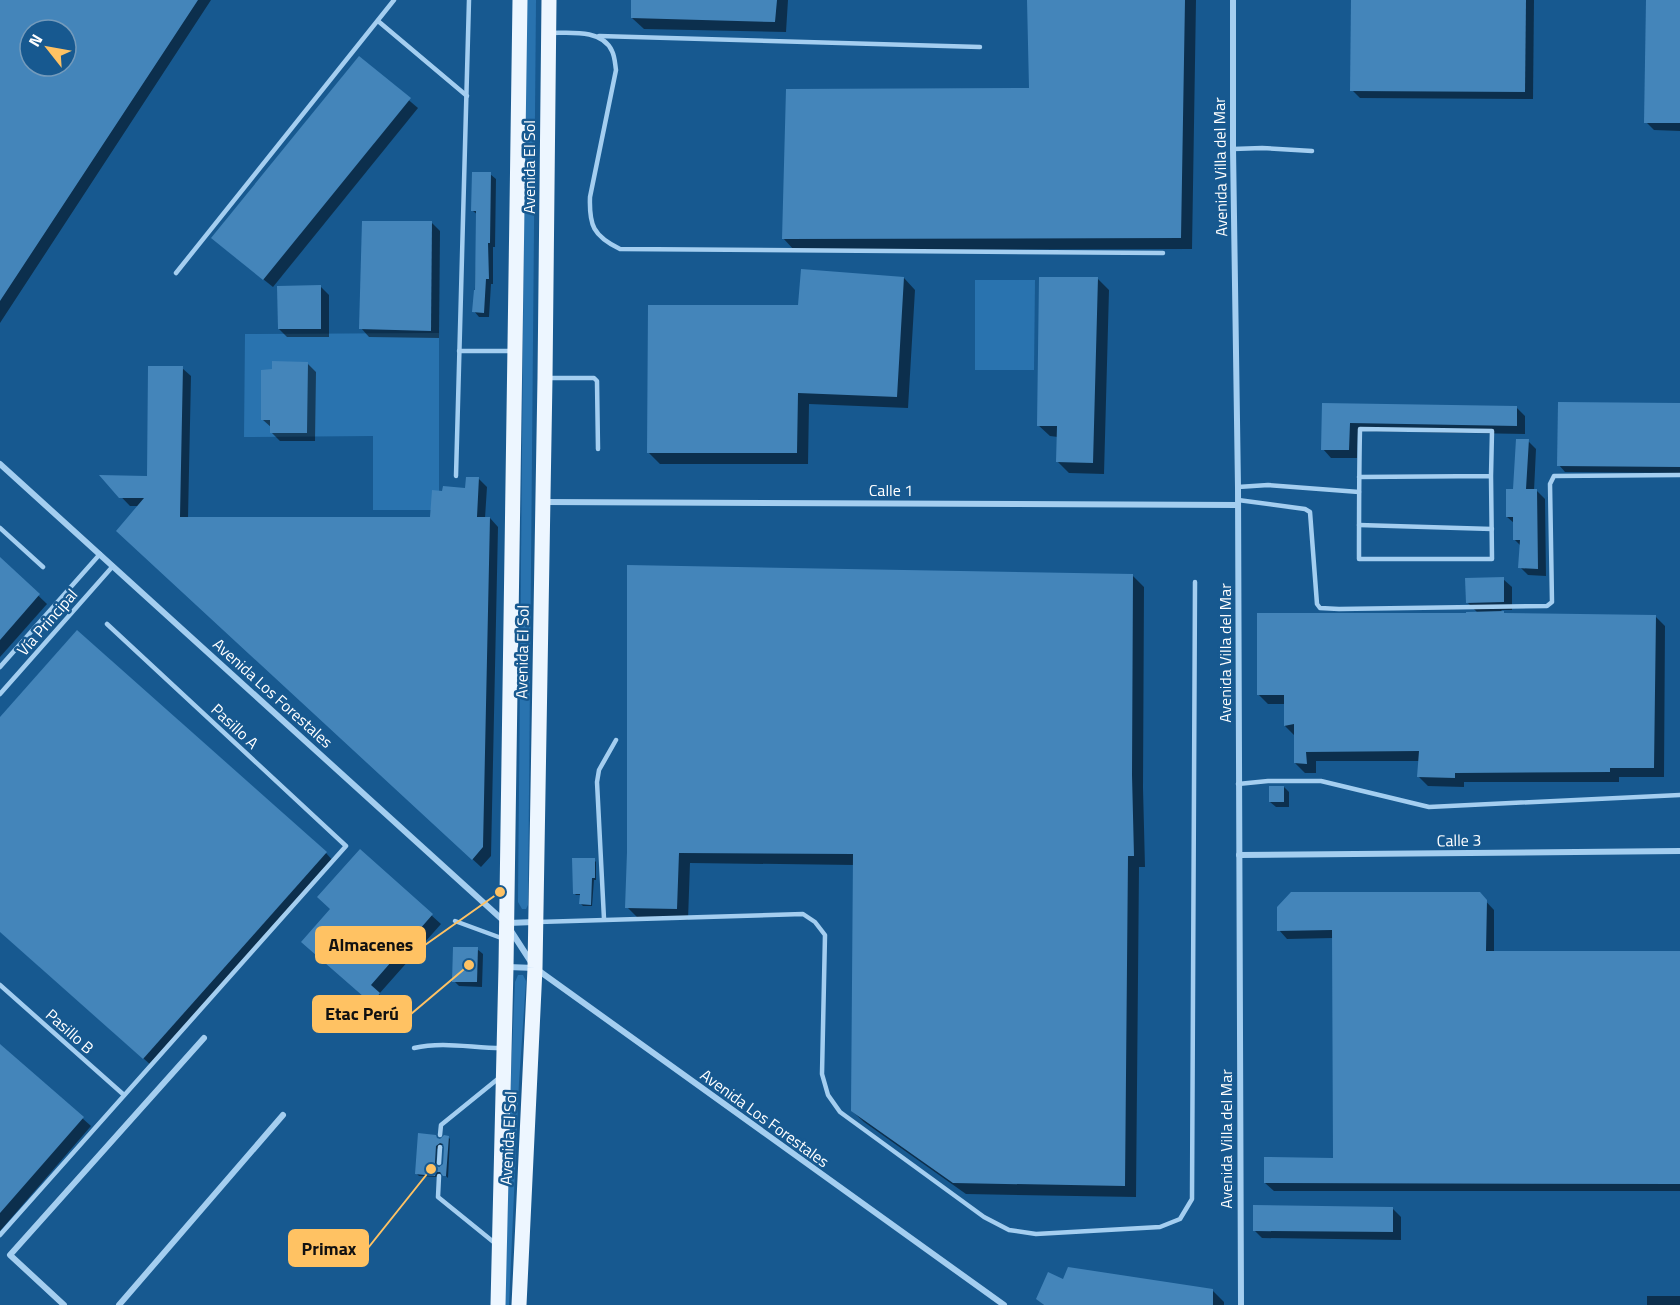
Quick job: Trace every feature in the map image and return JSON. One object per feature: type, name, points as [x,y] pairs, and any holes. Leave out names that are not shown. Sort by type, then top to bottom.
[{"type":"main road","name":"Avenida El Sol","points":[[498,1305],[506,967],[520,0]]},
{"type":"main road","name":"Avenida El Sol","points":[[519,1305],[535,968],[549,0]]},
{"type":"street","name":"Avenida Villa del Mar","points":[[1233,0],[1238,487],[1241,1305]]},
{"type":"street","name":"Avenida Los Forestales","points":[[0,464],[506,923],[535,968],[1004,1305]]},
{"type":"street","name":"Calle 1","points":[[543,502],[1238,502]]},
{"type":"street","name":"Calle 3","points":[[1239,855],[1680,851]]},
{"type":"street","points":[[506,923],[535,922]]},
{"type":"street","points":[[506,967],[535,968]]},
{"type":"street","points":[[64,1305],[10,1255],[204,1038]]},
{"type":"street","points":[[119,1305],[283,1115]]},
{"type":"lane","points":[[176,273],[394,0]]},
{"type":"lane","points":[[456,476],[469,0]]},
{"type":"lane","points":[[378,21],[467,96]]},
{"type":"lane","points":[[548,33],[980,46]]},
{"type":"lane","points":[[596,36],[606,42],[613,52],[616,70],[590,197],[590,215],[596,232],[604,242],[620,249],[1163,253]]},
{"type":"lane","points":[[1233,149],[1262,148],[1312,152]]},
{"type":"lane","points":[[459,351],[516,351]]},
{"type":"lane","points":[[545,378],[594,378],[597,381],[598,449]]},
{"type":"lane","points":[[1360,429],[1492,431],[1492,559],[1359,560],[1359,477],[1360,429]]},
{"type":"lane","points":[[1238,502],[1305,509],[1310,512],[1317,604],[1320,608],[1547,606],[1552,602],[1550,483],[1554,476],[1680,475]]},
{"type":"lane","points":[[1359,477],[1491,476]]},
{"type":"lane","points":[[1238,487],[1268,485],[1359,492]]},
{"type":"lane","points":[[1359,525],[1492,529]]},
{"type":"lane","points":[[0,528],[43,567]]},
{"type":"lane","points":[[0,668],[100,554]]},
{"type":"lane","name":"Vía Principal","points":[[0,694],[113,566]]},
{"type":"lane","points":[[535,922],[803,914],[815,922],[825,935],[822,1074],[828,1095],[840,1112],[984,1217],[1010,1230],[1036,1234],[1160,1227],[1180,1219],[1192,1199],[1195,582]]},
{"type":"lane","name":"Pasillo A","points":[[107,624],[346,846],[124,1095]]},
{"type":"lane","points":[[604,919],[597,782],[599,770],[616,740]]},
{"type":"lane","points":[[1238,784],[1268,781],[1321,781],[1429,807],[1680,795]]},
{"type":"lane","points":[[455,921],[506,940]]},
{"type":"lane","name":"Pasillo B","points":[[0,985],[124,1095]]},
{"type":"lane","points":[[414,1048],[428,1044],[504,1048]]},
{"type":"lane","points":[[440,1135],[441,1125],[503,1074]]},
{"type":"lane","points":[[0,1235],[124,1095]]},
{"type":"lane","points":[[439,1163],[440,1147]]},
{"type":"lane","points":[[439,1176],[438,1197],[499,1246]]},
{"type":"shaded area","points":[[526,0],[536,0],[528,905],[526,909],[522,909],[518,902]]},
{"type":"shaded area","points":[[975,280],[1035,280],[1034,370],[975,370]]},
{"type":"shaded area","points":[[439,333],[439,510],[373,510],[373,436],[244,437],[245,334]]},
{"type":"shaded area","points":[[518,975],[523,975],[526,981],[509,1305],[505,1305],[510,1098],[515,982]]},
{"type":"building","points":[[0,0],[198,0],[0,301]]},
{"type":"building","points":[[631,0],[777,0],[775,22],[631,18]]},
{"type":"building","points":[[1027,0],[1185,0],[1181,238],[782,239],[786,89],[1029,88]]},
{"type":"building","points":[[1351,0],[1526,0],[1525,92],[1350,91]]},
{"type":"building","points":[[1646,0],[1680,0],[1680,123],[1644,123]]},
{"type":"building","points":[[359,56],[411,98],[263,280],[211,238]]},
{"type":"building","points":[[472,172],[491,172],[489,279],[486,279],[484,313],[472,312],[475,290],[476,211],[471,211]]},
{"type":"building","points":[[362,221],[432,221],[431,331],[359,329]]},
{"type":"building","points":[[801,269],[904,277],[897,397],[798,393],[797,453],[647,453],[648,305],[798,305]]},
{"type":"building","points":[[1039,277],[1098,277],[1093,463],[1056,462],[1057,426],[1037,426]]},
{"type":"building","points":[[321,285],[321,329],[278,329],[277,286]]},
{"type":"building","points":[[272,361],[308,362],[307,433],[270,433],[270,420],[261,420],[261,370],[272,369]]},
{"type":"building","points":[[148,366],[183,366],[180,517],[430,517],[432,490],[442,491],[443,486],[465,488],[466,477],[479,477],[477,517],[490,517],[483,847],[472,860],[116,531],[144,498],[119,498],[99,475],[147,476]]},
{"type":"building","points":[[1558,402],[1680,403],[1680,467],[1557,466]]},
{"type":"building","points":[[1322,403],[1517,406],[1517,426],[1350,423],[1349,450],[1321,450]]},
{"type":"building","points":[[1516,439],[1529,439],[1526,489],[1537,489],[1538,569],[1518,568],[1520,540],[1513,540],[1513,517],[1506,517],[1506,489],[1513,489]]},
{"type":"building","points":[[0,557],[40,594],[0,640]]},
{"type":"building","points":[[627,565],[1133,574],[1134,856],[1128,856],[1125,1186],[953,1183],[851,1111],[853,854],[679,853],[677,909],[625,908]]},
{"type":"building","points":[[1504,577],[1504,602],[1466,603],[1465,578]]},
{"type":"building","points":[[1504,611],[1504,613],[1656,615],[1654,768],[1610,768],[1610,772],[1455,773],[1455,778],[1417,777],[1419,751],[1306,752],[1307,764],[1294,763],[1294,724],[1284,726],[1284,695],[1257,695],[1257,613]]},
{"type":"building","points":[[77,630],[327,852],[143,1059],[0,932],[0,717]]},
{"type":"building","points":[[1269,786],[1284,786],[1284,802],[1269,802]]},
{"type":"building","points":[[360,849],[433,914],[371,985],[380,993],[372,1004],[301,942],[330,909],[317,897]]},
{"type":"building","points":[[572,858],[595,858],[591,905],[579,904],[580,894],[573,894]]},
{"type":"building","points":[[1291,892],[1480,892],[1487,900],[1486,951],[1680,951],[1680,1184],[1264,1183],[1264,1157],[1333,1158],[1332,930],[1277,931],[1277,907]]},
{"type":"building","points":[[453,947],[478,947],[477,982],[452,982]]},
{"type":"building","points":[[0,1044],[84,1117],[0,1213]]},
{"type":"building","points":[[418,1133],[436,1135],[440,1139],[444,1135],[449,1136],[446,1176],[440,1172],[436,1172],[435,1176],[415,1174]],"holes":[[[443,1144],[443,1164],[439,1167],[435,1163],[436,1146]]]},
{"type":"building","points":[[1253,1205],[1393,1207],[1393,1232],[1253,1231]]},
{"type":"building","points":[[1068,1267],[1213,1289],[1213,1305],[1044,1305],[1036,1299],[1048,1272],[1063,1279]]},
{"type":"place","name":"Almacenes","points":[[500,892]]},
{"type":"place","name":"Etac Perú","points":[[469,965]]},
{"type":"place","name":"Primax","points":[[431,1169]]}]
